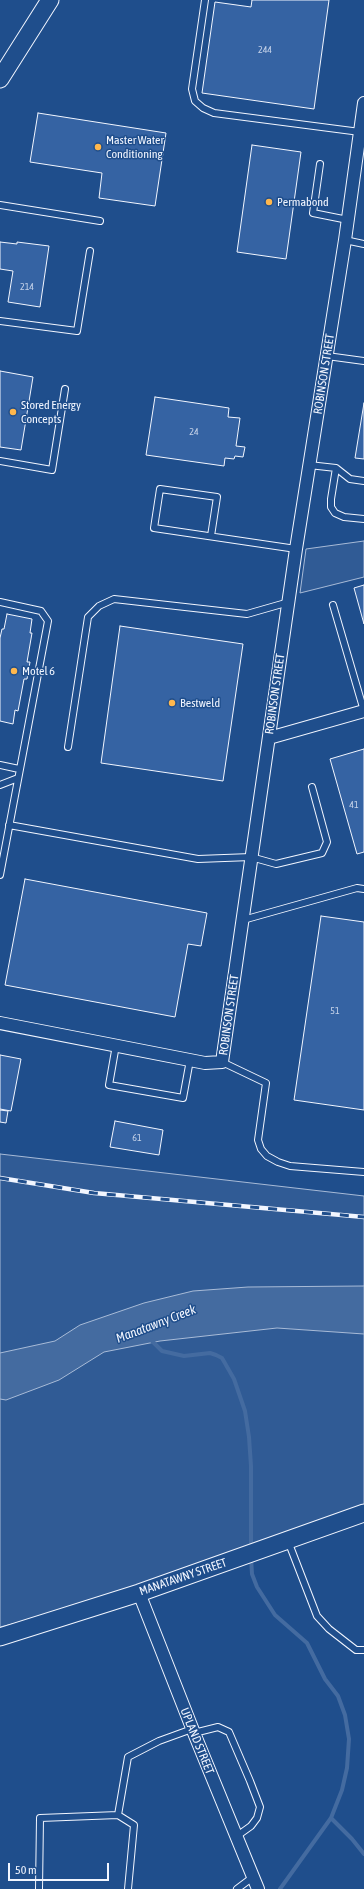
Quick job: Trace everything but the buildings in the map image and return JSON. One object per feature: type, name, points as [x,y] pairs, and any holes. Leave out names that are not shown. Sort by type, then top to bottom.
[{"type":"street","points":[[0,79],[50,0]]},
{"type":"street","name":"ROBINSON STREET","points":[[0,1023],[205,1063],[222,1062],[296,548],[345,240],[364,103]]},
{"type":"street","points":[[269,738],[364,711]]},
{"type":"street","name":"MANATAWNY STREET","points":[[0,1637],[138,1593],[364,1514]]},
{"type":"street","name":"UPLAND STREET","points":[[138,1593],[258,1889]]},
{"type":"lane","points":[[205,0],[192,89],[196,101],[203,108],[214,113],[360,132]]},
{"type":"lane","points":[[320,164],[313,213],[348,220]]},
{"type":"lane","points":[[0,205],[100,220]]},
{"type":"lane","points":[[345,240],[364,244]]},
{"type":"lane","points":[[0,321],[77,331],[90,251]]},
{"type":"lane","points":[[327,356],[364,361]]},
{"type":"lane","points":[[0,461],[52,470],[65,389]]},
{"type":"lane","points":[[309,465],[336,468],[350,479],[364,481]]},
{"type":"lane","points":[[336,468],[330,499],[331,508],[335,513],[344,517],[364,519]]},
{"type":"lane","points":[[211,536],[217,497],[160,489],[154,528],[296,548]]},
{"type":"lane","points":[[68,747],[88,617],[99,606],[114,599],[248,614],[289,602]]},
{"type":"lane","points":[[0,602],[41,611],[48,621],[0,874]]},
{"type":"lane","points":[[333,605],[364,711]]},
{"type":"lane","points":[[0,765],[19,769]]},
{"type":"lane","points":[[0,785],[18,778]]},
{"type":"lane","points":[[9,825],[198,859],[251,857],[276,864],[322,853],[327,842],[312,787]]},
{"type":"lane","points":[[243,920],[357,888],[364,889]]},
{"type":"lane","points":[[116,1046],[109,1085],[184,1098],[190,1060]]},
{"type":"lane","points":[[222,1062],[266,1083],[258,1140],[261,1148],[267,1156],[290,1166],[364,1172]]},
{"type":"lane","points":[[288,1540],[317,1616],[329,1629],[356,1650],[364,1650]]},
{"type":"lane","points":[[118,1816],[128,1757],[159,1741],[193,1731],[218,1727],[229,1732],[260,1807],[257,1818],[251,1826],[237,1836]]},
{"type":"lane","points":[[40,1889],[40,1818],[118,1816],[134,1825],[128,1889]]},
{"type":"lane","points":[[237,1889],[253,1876]]},
{"type":"shaded area","points":[[364,541],[364,577],[300,593],[306,549]]},
{"type":"shaded area","points":[[0,1154],[364,1196],[364,1514],[139,1593],[0,1627]]},
{"type":"water","name":"Manatawny Creek","points":[[364,1286],[364,1334],[277,1328],[160,1341],[104,1352],[59,1380],[6,1400],[0,1399],[0,1353],[55,1341],[80,1325],[144,1303],[193,1291],[248,1287]]},
{"type":"waterway","name":"Manatawny Creek","points":[[151,1340],[162,1351],[184,1356],[210,1353],[216,1355],[222,1358],[234,1379],[245,1411],[249,1437],[251,1466],[251,1548]]},
{"type":"waterway","points":[[251,1557],[252,1574],[257,1587],[275,1615],[307,1643],[325,1679],[338,1696],[345,1715],[349,1739],[347,1768],[342,1790],[331,1818],[280,1889]]},
{"type":"waterway","points":[[331,1818],[352,1839],[364,1854]]},
{"type":"railway","points":[[0,1178],[94,1193],[364,1217]]},
{"type":"place","name":"Master Water Conditioning","points":[[98,147]]},
{"type":"place","name":"Permabond","points":[[269,202]]},
{"type":"place","name":"Stored Energy Concepts","points":[[13,412]]},
{"type":"place","name":"Motel 6","points":[[14,671]]},
{"type":"place","name":"Bestweld","points":[[172,703]]}]
